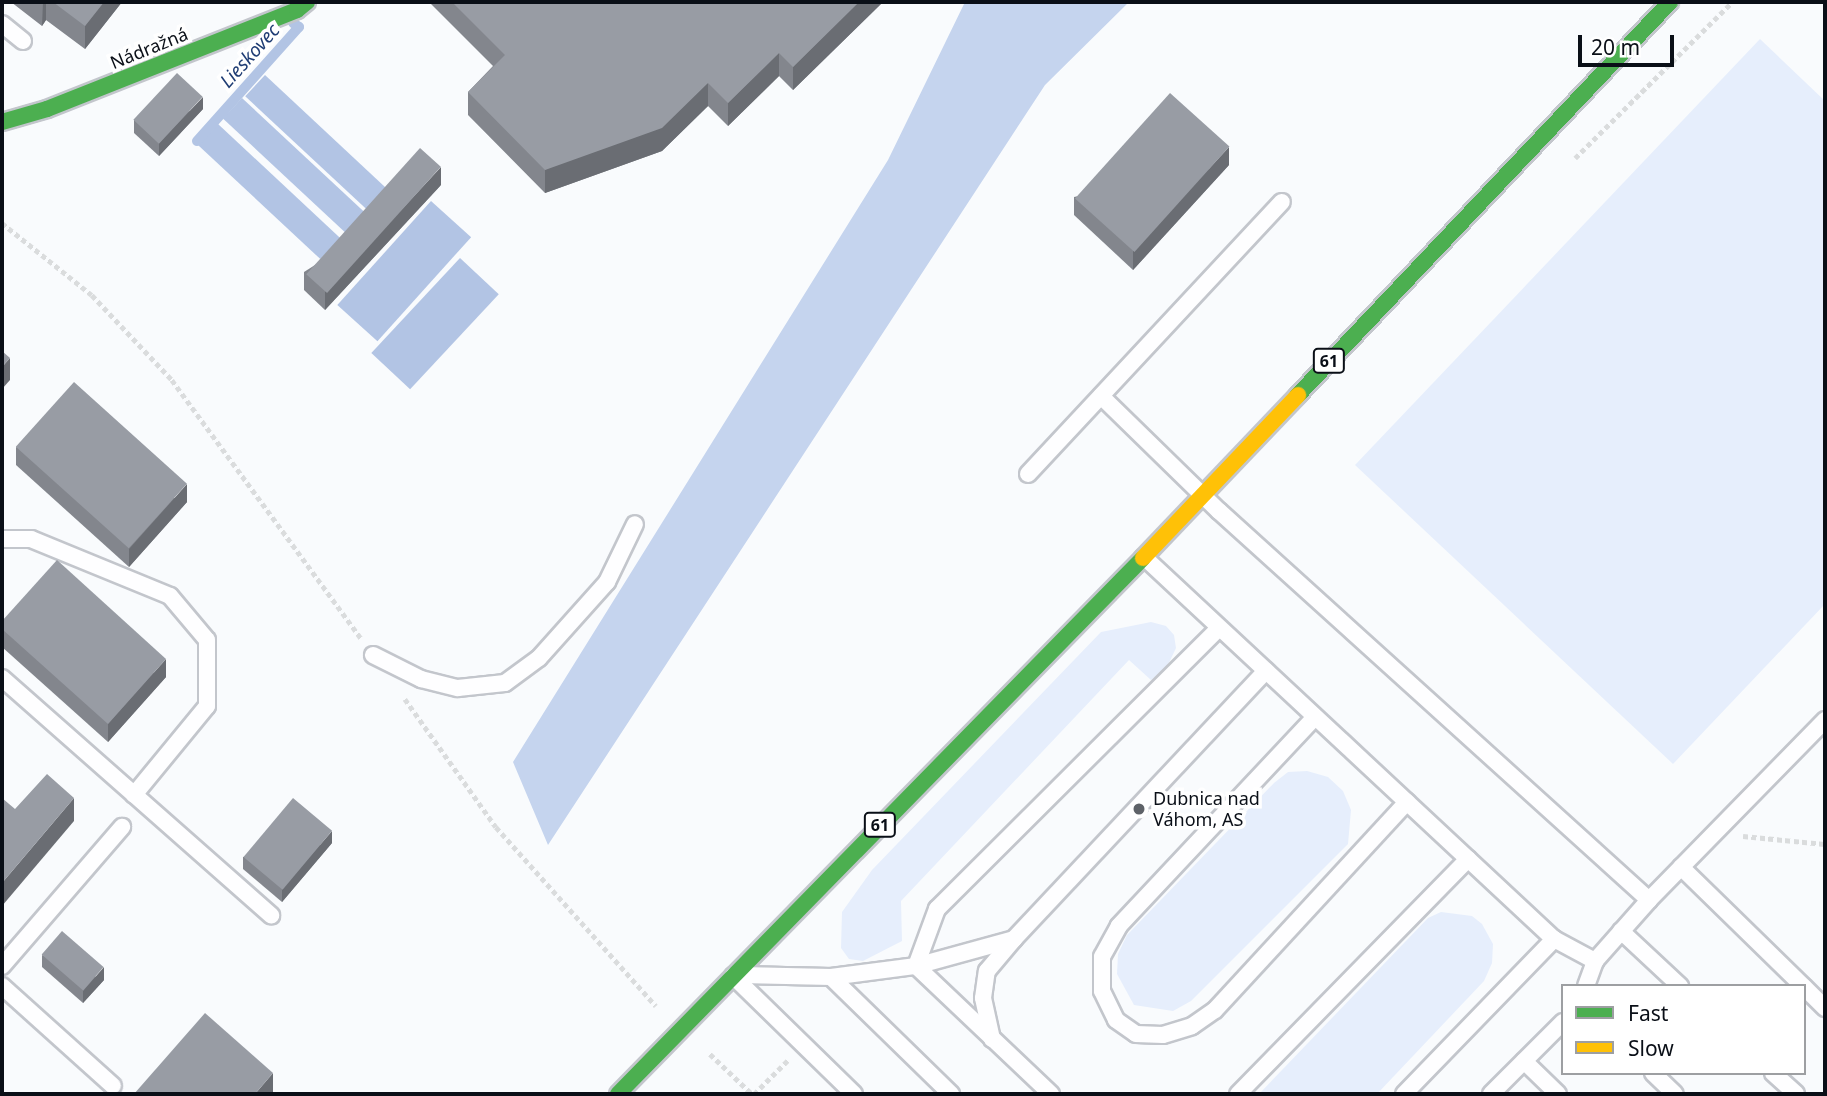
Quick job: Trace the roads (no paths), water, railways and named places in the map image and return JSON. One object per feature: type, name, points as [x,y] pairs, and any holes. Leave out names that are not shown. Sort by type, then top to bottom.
[{"type":"main road","name":"61","points":[[618,1094],[731,975],[1144,557],[1670,2]]},
{"type":"main road","name":"Nádražná","points":[[2,122],[47,109],[302,6]]},
{"type":"lane","points":[[2,24],[23,41]]},
{"type":"lane","points":[[1028,474],[1282,202]]},
{"type":"lane","points":[[1101,396],[1202,495],[1649,900]]},
{"type":"lane","points":[[373,655],[421,679],[458,688],[505,682],[539,657],[607,582],[635,524]]},
{"type":"lane","points":[[2,539],[31,539],[170,596],[207,640],[207,706],[134,795]]},
{"type":"lane","points":[[1144,557],[1555,939],[1595,961]]},
{"type":"lane","points":[[916,966],[937,909],[1219,628]]},
{"type":"lane","points":[[992,1039],[983,998],[987,971],[1266,671]]},
{"type":"lane","points":[[2,678],[271,915]]},
{"type":"lane","points":[[1315,717],[1119,926],[1102,957],[1102,991],[1116,1020],[1136,1034],[1163,1035],[1192,1026],[1214,1010],[1407,802]]},
{"type":"lane","points":[[1588,984],[1595,961],[1621,931],[1825,720]]},
{"type":"lane","points":[[2,966],[122,827]]},
{"type":"lane","points":[[1238,1094],[1468,859]]},
{"type":"lane","points":[[1681,867],[1801,984]]},
{"type":"lane","points":[[1621,931],[1678,984]]},
{"type":"lane","points":[[731,975],[831,977],[916,966],[1014,939]]},
{"type":"lane","points":[[1404,1094],[1555,939]]},
{"type":"lane","points":[[916,966],[1051,1094]]},
{"type":"lane","points":[[731,975],[854,1094]]},
{"type":"lane","points":[[831,977],[951,1094]]},
{"type":"lane","points":[[2,986],[113,1086]]},
{"type":"lane","points":[[1806,989],[1825,1008]]},
{"type":"lane","points":[[1491,1094],[1561,1024]]},
{"type":"lane","points":[[1524,1062],[1558,1094]]},
{"type":"lane","points":[[1655,1075],[1675,1094]]},
{"type":"lane","points":[[1775,1075],[1796,1094]]},
{"type":"waterway","name":"Lieskovec","points":[[197,141],[299,27],[293,23]]},
{"type":"place","name":"Dubnica nad Váhom, AS","points":[[1139,809]]}]
